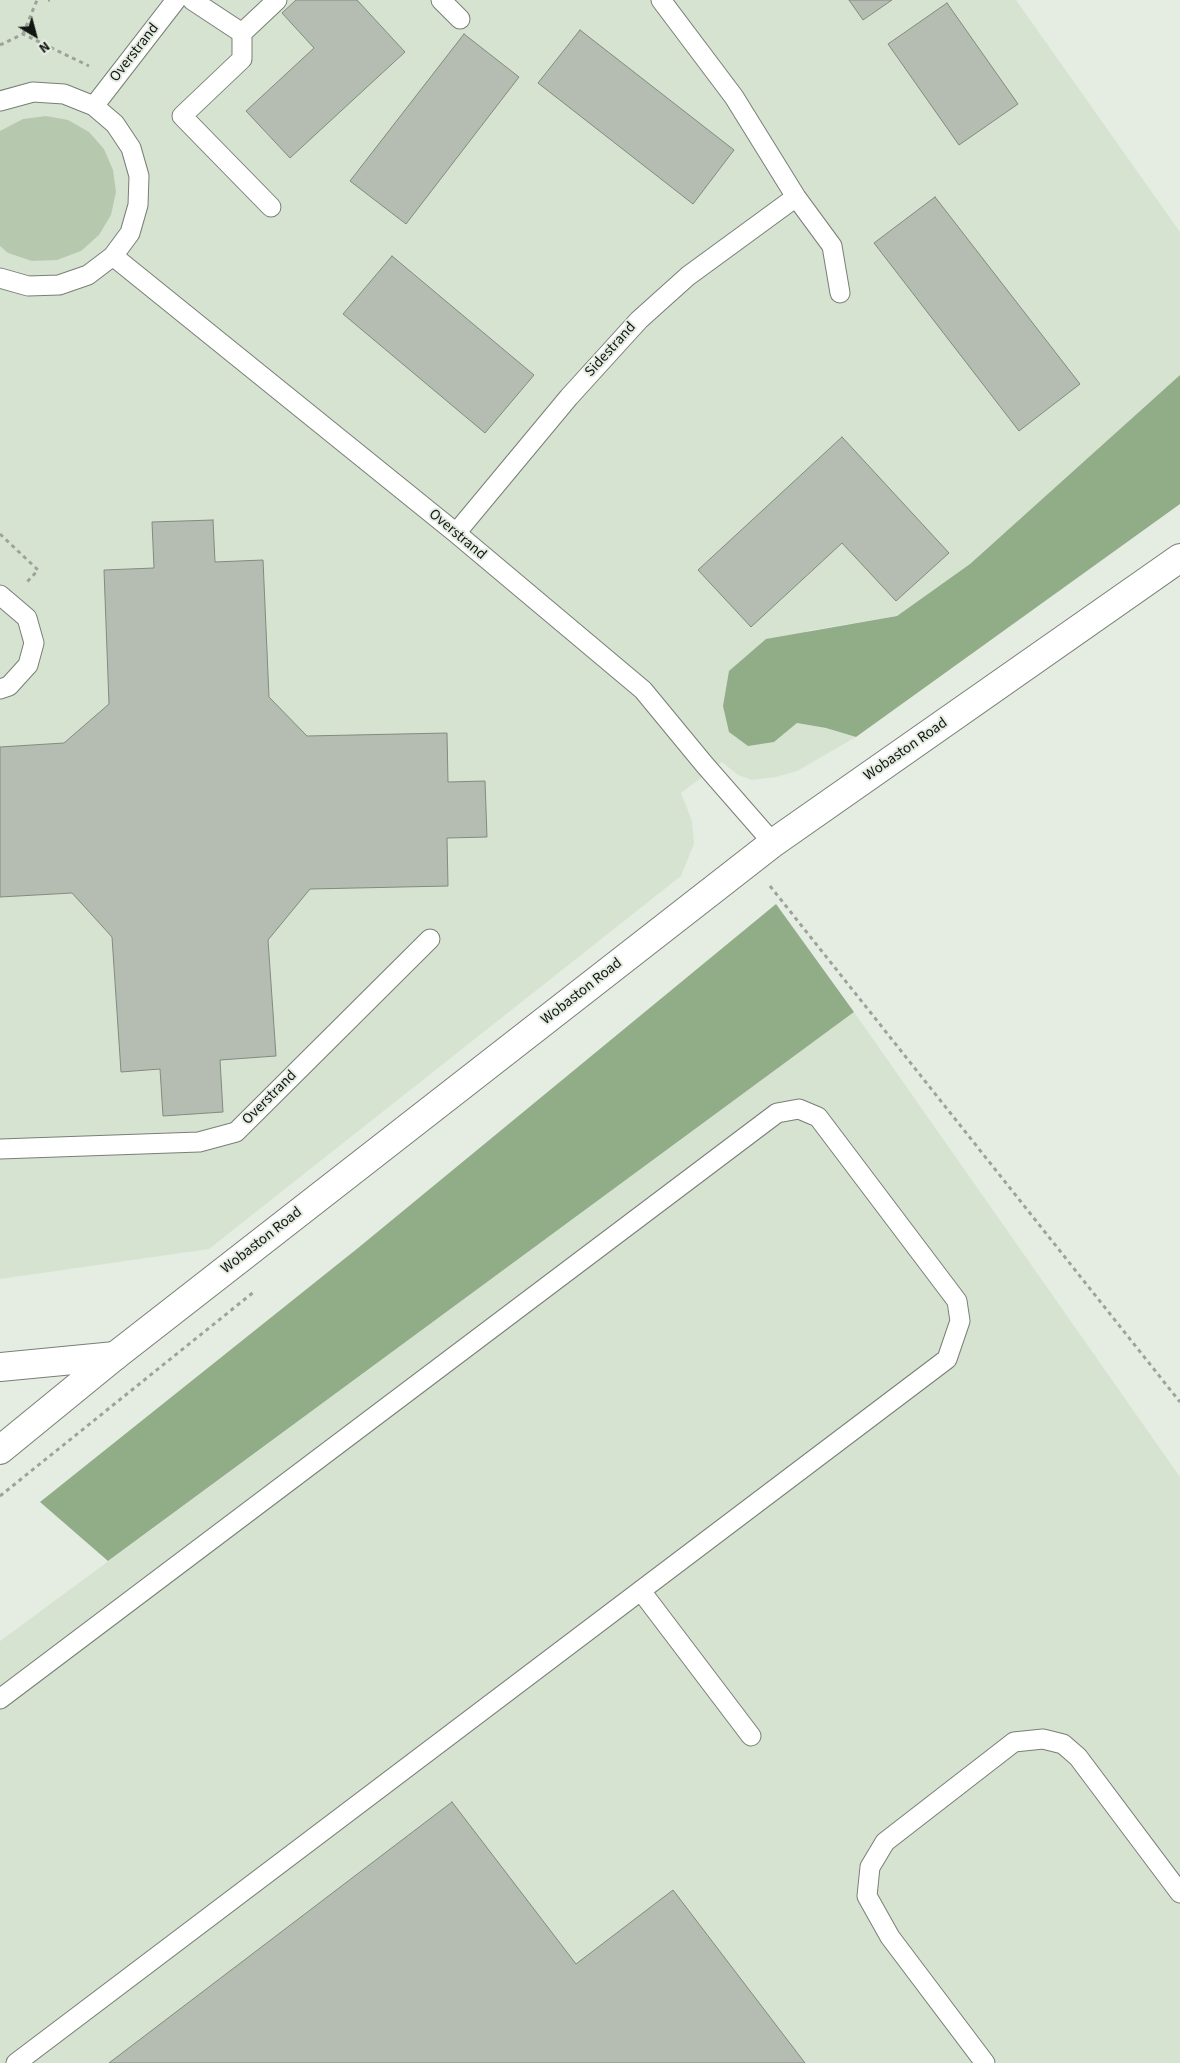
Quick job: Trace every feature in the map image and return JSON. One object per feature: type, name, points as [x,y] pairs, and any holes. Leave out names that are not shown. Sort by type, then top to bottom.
[{"type":"street","name":"Wobaston Road","points":[[0,1450],[115,1356],[773,843],[1180,558]]},
{"type":"street","points":[[0,1367],[115,1356]]},
{"type":"lane","name":"Overstrand","points":[[94,106],[176,0]]},
{"type":"lane","points":[[192,0],[242,33]]},
{"type":"lane","points":[[271,207],[182,116],[242,59],[242,33],[277,0]]},
{"type":"lane","points":[[441,0],[460,19]]},
{"type":"lane","points":[[661,0],[734,97],[796,197],[832,246],[840,293]]},
{"type":"lane","points":[[0,101],[33,92],[64,94],[94,106],[115,124],[131,148],[139,176],[138,205],[130,233],[113,256],[88,275],[59,285],[28,286],[0,278]]},
{"type":"lane","name":"Sidestrand","points":[[456,533],[569,397],[640,320],[688,276],[796,197]]},
{"type":"lane","name":"Overstrand","points":[[113,256],[456,533],[643,690],[773,843]]},
{"type":"lane","points":[[0,689],[9,686],[28,664],[34,643],[27,618],[4,599]]},
{"type":"lane","name":"Overstrand","points":[[0,1149],[199,1142],[236,1132],[430,939]]},
{"type":"lane","points":[[0,1699],[777,1113],[799,1109],[818,1117],[957,1301],[960,1320],[947,1359],[16,2063]]},
{"type":"lane","points":[[641,1591],[750,1736]]},
{"type":"lane","points":[[985,2063],[890,1937],[867,1896],[870,1867],[885,1842],[1014,1742],[1043,1739],[1063,1744],[1078,1756],[1180,1893]]},
{"type":"path","points":[[0,45],[23,34],[37,0]]},
{"type":"path","points":[[23,34],[115,78]]},
{"type":"path","points":[[0,534],[38,570],[4,599]]},
{"type":"path","points":[[768,883],[1180,1402]]},
{"type":"shaded area","points":[[0,0],[1016,0],[1180,232],[1180,375],[970,564],[897,616],[807,631],[774,742],[797,723],[826,728],[856,737],[797,771],[776,777],[752,780],[738,775],[722,762],[681,793],[692,821],[694,844],[681,876],[209,1249],[0,1279]]},
{"type":"shaded area","points":[[46,116],[68,120],[89,132],[104,149],[113,170],[116,192],[111,215],[99,235],[81,251],[57,260],[32,261],[8,253],[0,246],[0,131],[23,119]]},
{"type":"shaded area","points":[[854,1012],[1180,1477],[1180,2063],[0,2063],[0,1641]]},
{"type":"green space","points":[[1180,375],[1180,504],[856,737],[826,728],[797,723],[774,742],[748,746],[729,732],[723,706],[729,671],[766,639],[897,616],[970,564]]},
{"type":"green space","points":[[776,904],[854,1012],[108,1561],[40,1502],[358,1248]]},
{"type":"building","points":[[296,0],[357,0],[405,52],[290,158],[246,111],[314,48],[282,13]]},
{"type":"building","points":[[849,0],[892,0],[863,20]]},
{"type":"building","points":[[947,3],[1018,104],[959,145],[888,44]]},
{"type":"building","points":[[580,30],[734,150],[693,204],[538,83]]},
{"type":"building","points":[[464,34],[519,77],[406,224],[350,181]]},
{"type":"building","points":[[935,197],[1080,384],[1019,431],[874,243]]},
{"type":"building","points":[[392,256],[534,375],[485,433],[343,314]]},
{"type":"building","points":[[842,437],[949,553],[896,601],[842,543],[751,627],[698,570]]},
{"type":"building","points":[[213,520],[215,562],[263,560],[269,697],[307,736],[447,733],[448,782],[485,781],[487,837],[447,838],[448,886],[310,889],[268,940],[276,1056],[220,1060],[223,1112],[163,1116],[160,1069],[121,1072],[112,937],[72,893],[0,897],[0,747],[64,743],[109,704],[104,570],[154,568],[152,522]]},
{"type":"building","points":[[452,1802],[576,1964],[673,1890],[805,2063],[109,2063]]}]
